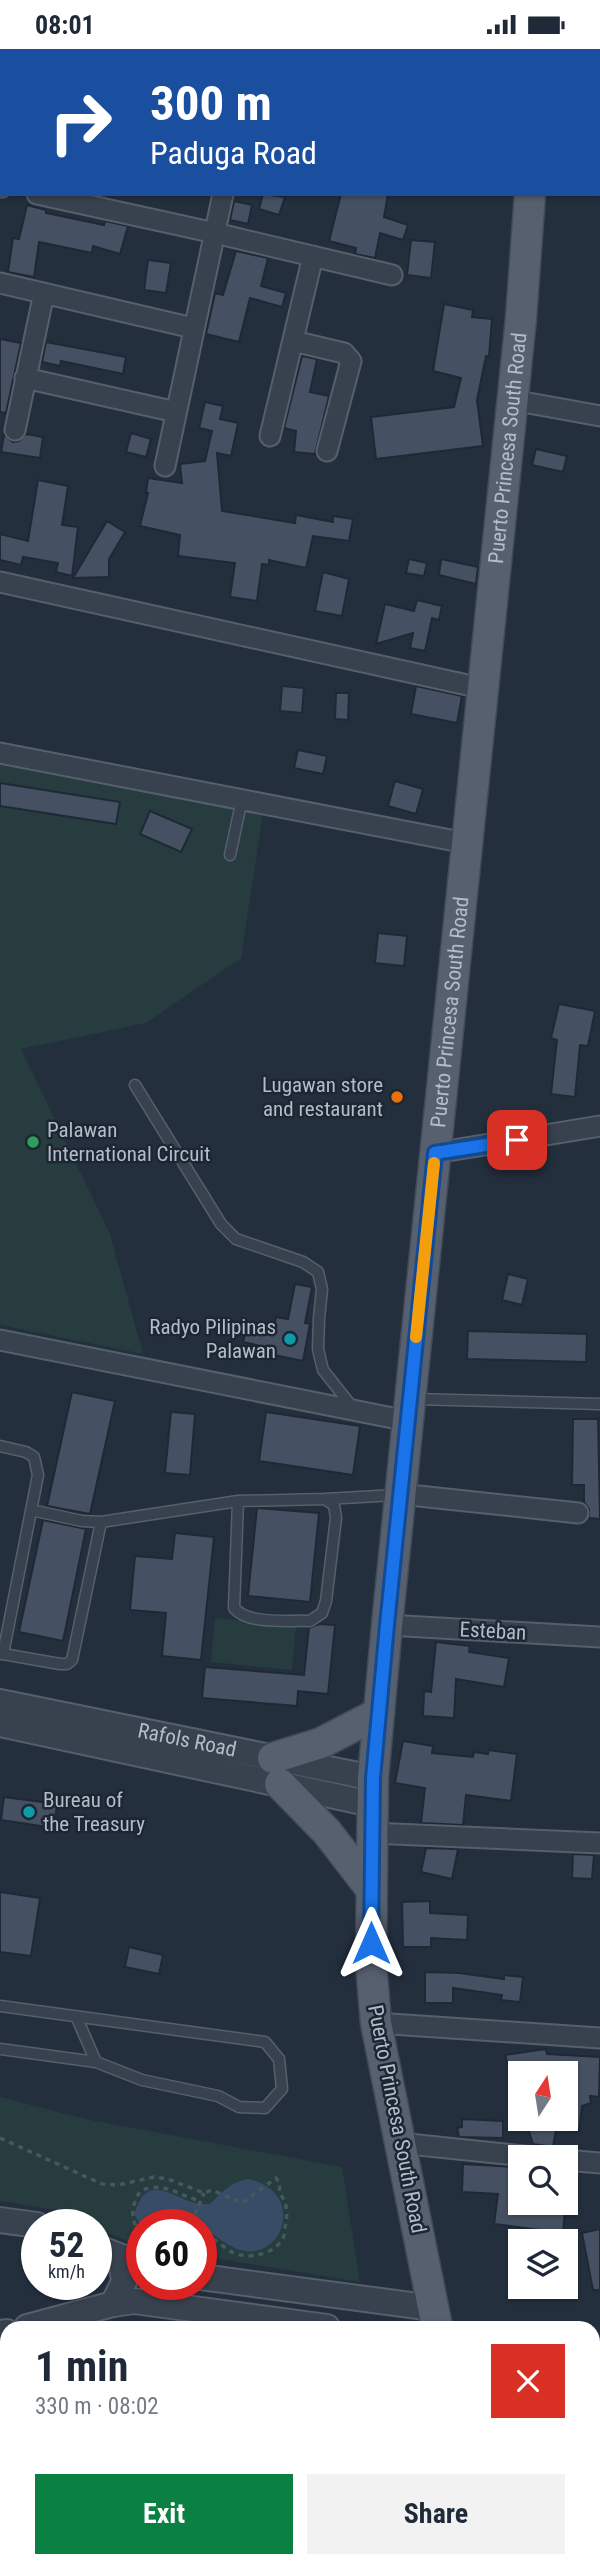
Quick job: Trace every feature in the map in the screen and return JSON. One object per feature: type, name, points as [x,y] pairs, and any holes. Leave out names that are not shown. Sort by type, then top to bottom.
[{"type":"main road","name":"Puerto Princesa South Road","points":[[435,2318],[376,2024],[371,1964],[372,1805],[400,1494],[481,688],[513,400],[530,196]]},
{"type":"main road","points":[[371,1889],[277,1771],[321,1743],[379,1713]]},
{"type":"street","points":[[46,196],[392,275]]},
{"type":"street","points":[[166,466],[223,196]]},
{"type":"street","points":[[270,436],[313,256]]},
{"type":"street","points":[[0,283],[194,328]]},
{"type":"street","points":[[15,430],[44,293]]},
{"type":"street","points":[[293,341],[344,352],[351,361],[327,451]]},
{"type":"street","points":[[26,379],[176,412]]},
{"type":"street","points":[[513,400],[600,416]]},
{"type":"street","points":[[0,582],[481,688]]},
{"type":"street","points":[[0,753],[466,843]]},
{"type":"street","points":[[435,1153],[600,1126]]},
{"type":"street","points":[[0,1340],[356,1411],[409,1410]]},
{"type":"street","points":[[400,1494],[578,1513]]},
{"type":"street","name":"Esteban","points":[[387,1625],[600,1637]]},
{"type":"street","name":"Rafols Road","points":[[0,1702],[277,1771],[372,1805]]},
{"type":"street","name":"Rafols Road","points":[[0,1724],[277,1771]]},
{"type":"street","points":[[372,1805],[600,1843]]},
{"type":"street","points":[[376,2024],[600,2038]]},
{"type":"street","points":[[399,2143],[508,2154]]},
{"type":"street","points":[[578,2161],[600,2163]]},
{"type":"street","points":[[0,2220],[21,2223]]},
{"type":"street","points":[[113,2304],[126,2277]]},
{"type":"street","points":[[217,2280],[435,2318]]},
{"type":"street","points":[[49,2321],[134,2301],[283,2321]]},
{"type":"lane","points":[[230,855],[242,798]]},
{"type":"lane","points":[[135,1085],[221,1224],[236,1239],[303,1262],[318,1272],[322,1289],[318,1349],[323,1370],[356,1411]]},
{"type":"lane","points":[[409,1410],[600,1404]]},
{"type":"lane","points":[[0,1446],[26,1452],[34,1457],[38,1475],[2,1654],[60,1664],[67,1664],[72,1660],[101,1521]]},
{"type":"lane","points":[[31,1510],[82,1521],[101,1521],[238,1501],[400,1494]]},
{"type":"lane","points":[[238,1501],[234,1608],[240,1615],[250,1619],[310,1621],[322,1613],[326,1601],[336,1511],[325,1499]]},
{"type":"lane","points":[[0,2006],[265,2042],[279,2059],[282,2089],[265,2108],[239,2107],[218,2096],[142,2080],[96,2062],[0,2049]]},
{"type":"lane","points":[[76,2016],[96,2062]]},
{"type":"path","points":[[0,2138],[102,2184],[118,2185],[154,2177],[204,2193],[212,2190],[242,2203],[276,2178],[281,2184],[279,2192],[285,2200],[287,2211],[282,2239],[274,2248],[262,2254],[246,2256],[234,2253],[217,2242]]},
{"type":"path","points":[[132,2209],[140,2191],[158,2186],[197,2200]]},
{"type":"path","points":[[197,2209],[204,2193]]},
{"type":"green space","name":"Palawan International Circuit","points":[[0,755],[263,813],[241,958],[146,1023],[21,1049],[110,1234],[143,1354],[0,1325]]},
{"type":"green space","points":[[215,1618],[296,1626],[292,1670],[211,1662]]},
{"type":"green space","points":[[0,2097],[90,2120],[342,2167],[360,2282],[217,2259],[217,2209],[126,2209],[126,2240],[112,2235],[112,2209],[49,2209],[0,2201]]},
{"type":"water","points":[[248,2179],[266,2186],[277,2196],[283,2209],[279,2234],[270,2244],[259,2250],[245,2251],[234,2248],[217,2238],[217,2209],[136,2209],[140,2199],[148,2192],[156,2190],[186,2200],[210,2204],[231,2185]]},
{"type":"building","points":[[262,196],[285,197],[279,215],[259,209]]},
{"type":"building","points":[[340,196],[388,196],[384,217],[408,225],[403,240],[380,233],[375,258],[355,254],[356,248],[329,241]]},
{"type":"building","points":[[234,201],[252,205],[248,224],[230,220]]},
{"type":"building","points":[[27,205],[46,210],[46,213],[104,225],[105,221],[128,226],[120,254],[93,246],[92,253],[39,242],[34,277],[8,272],[13,238],[19,239]]},
{"type":"building","points":[[411,240],[435,242],[431,278],[407,275]]},
{"type":"building","points":[[236,251],[268,258],[261,286],[286,293],[282,307],[250,298],[239,342],[206,334],[215,293],[223,295]]},
{"type":"building","points":[[148,260],[171,263],[166,293],[144,290]]},
{"type":"building","points":[[444,304],[473,310],[472,317],[492,319],[489,356],[486,356],[477,400],[483,446],[376,459],[371,417],[454,407],[461,378],[433,371]]},
{"type":"building","points":[[0,339],[21,343],[6,413],[0,412]]},
{"type":"building","points":[[46,342],[126,357],[123,374],[61,361],[60,366],[42,362]]},
{"type":"building","points":[[302,356],[317,359],[310,392],[329,396],[315,454],[294,452],[296,431],[284,428]]},
{"type":"building","points":[[205,402],[223,406],[220,419],[238,423],[231,456],[217,453],[222,511],[295,523],[296,515],[333,522],[333,516],[353,519],[349,541],[313,536],[306,568],[269,560],[269,565],[262,564],[257,601],[230,597],[235,563],[178,556],[180,535],[140,526],[148,493],[148,478],[182,483],[180,464],[205,461],[212,431],[199,428]]},
{"type":"building","points":[[131,433],[151,439],[146,457],[126,452]]},
{"type":"building","points":[[26,434],[43,437],[40,458],[1,452],[4,435],[13,442],[19,441]]},
{"type":"building","points":[[536,449],[567,456],[563,472],[532,465]]},
{"type":"building","points":[[38,480],[68,486],[62,525],[78,527],[72,576],[56,572],[58,563],[23,557],[21,565],[0,560],[0,534],[28,541]]},
{"type":"building","points":[[107,521],[125,532],[109,559],[109,577],[73,578]]},
{"type":"building","points":[[409,559],[427,563],[424,576],[406,573]]},
{"type":"building","points":[[441,559],[478,567],[476,584],[439,575]]},
{"type":"building","points":[[323,572],[349,579],[342,616],[315,611]]},
{"type":"building","points":[[417,600],[442,606],[439,620],[432,618],[425,651],[410,648],[413,633],[376,644],[385,604],[414,611]]},
{"type":"building","points":[[282,686],[304,688],[302,713],[280,711]]},
{"type":"building","points":[[416,686],[462,696],[457,723],[411,714]]},
{"type":"building","points":[[336,693],[349,693],[348,720],[335,719]]},
{"type":"building","points":[[298,750],[327,756],[323,774],[294,768]]},
{"type":"building","points":[[395,781],[423,789],[416,814],[388,806]]},
{"type":"building","points":[[0,783],[120,802],[116,824],[0,806]]},
{"type":"building","points":[[150,811],[192,829],[181,852],[140,834]]},
{"type":"building","points":[[378,933],[407,936],[404,966],[375,963]]},
{"type":"building","points":[[559,1004],[595,1011],[588,1046],[580,1045],[575,1097],[551,1094],[557,1040],[551,1038]]},
{"type":"building","points":[[508,1274],[528,1279],[522,1305],[502,1300]]},
{"type":"building","points":[[295,1284],[312,1287],[305,1323],[310,1324],[303,1361],[269,1354],[270,1348],[243,1342],[248,1323],[274,1329],[276,1317],[288,1319]]},
{"type":"building","points":[[468,1331],[587,1334],[586,1362],[467,1359]]},
{"type":"building","points":[[72,1392],[115,1401],[90,1514],[47,1506]]},
{"type":"building","points":[[171,1412],[195,1414],[190,1475],[165,1473]]},
{"type":"building","points":[[266,1412],[360,1426],[353,1475],[259,1461]]},
{"type":"building","points":[[573,1419],[598,1419],[600,1519],[589,1518],[589,1509],[584,1502],[584,1485],[572,1485]]},
{"type":"building","points":[[257,1508],[319,1513],[310,1602],[248,1596]]},
{"type":"building","points":[[43,1520],[86,1529],[63,1641],[19,1632]]},
{"type":"building","points":[[175,1533],[214,1537],[201,1660],[162,1656],[166,1613],[130,1610],[135,1556],[172,1559]]},
{"type":"building","points":[[319,1624],[335,1625],[328,1694],[298,1691],[297,1706],[202,1698],[205,1667],[304,1675],[309,1628]]},
{"type":"building","points":[[436,1642],[470,1646],[469,1652],[509,1658],[504,1687],[456,1679],[454,1718],[423,1716],[424,1691],[431,1692]]},
{"type":"building","points":[[403,1741],[433,1746],[432,1753],[473,1757],[474,1752],[488,1754],[488,1750],[517,1754],[511,1801],[466,1795],[463,1825],[421,1823],[425,1788],[395,1783]]},
{"type":"building","name":"Bureau of the Treasury","points":[[4,1797],[57,1804],[54,1828],[1,1820]]},
{"type":"building","points":[[426,1848],[458,1849],[452,1879],[421,1872]]},
{"type":"building","points":[[573,1854],[594,1855],[592,1879],[572,1878]]},
{"type":"building","points":[[0,1892],[40,1898],[31,1956],[0,1952]]},
{"type":"building","points":[[430,1901],[430,1913],[468,1915],[467,1940],[431,1938],[431,1947],[403,1947],[402,1902]]},
{"type":"building","points":[[129,1947],[163,1955],[159,1974],[125,1967]]},
{"type":"building","points":[[425,1972],[504,1979],[504,1975],[523,1977],[520,2002],[501,2000],[502,1995],[453,1988],[453,2003],[425,2003]]},
{"type":"building","points":[[546,2049],[547,2054],[600,2057],[599,2097],[590,2096],[591,2103],[582,2106],[579,2131],[578,2061],[508,2061],[508,2064],[505,2055]]},
{"type":"building","points":[[462,2119],[503,2121],[503,2138],[459,2137],[457,2128],[462,2127]]},
{"type":"building","points":[[529,2131],[556,2131],[553,2145],[533,2144]]},
{"type":"building","points":[[463,2164],[508,2167],[508,2215],[564,2215],[563,2229],[532,2229],[494,2224],[498,2194],[462,2192]]},
{"type":"building","points":[[600,2229],[600,2290],[593,2290],[582,2233]]},
{"type":"slow traffic","points":[[416,1337],[434,1163]]},
{"type":"place","name":"Lugawan store and restaurant","points":[[397,1097]]},
{"type":"place","name":"Palawan International Circuit","points":[[33,1142]]},
{"type":"place","name":"Radyo Pilipinas Palawan","points":[[290,1339]]},
{"type":"place","name":"Bureau of the Treasury","points":[[29,1812]]},
{"type":"route","points":[[371,1943],[373,1778],[435,1153],[517,1140]]}]
